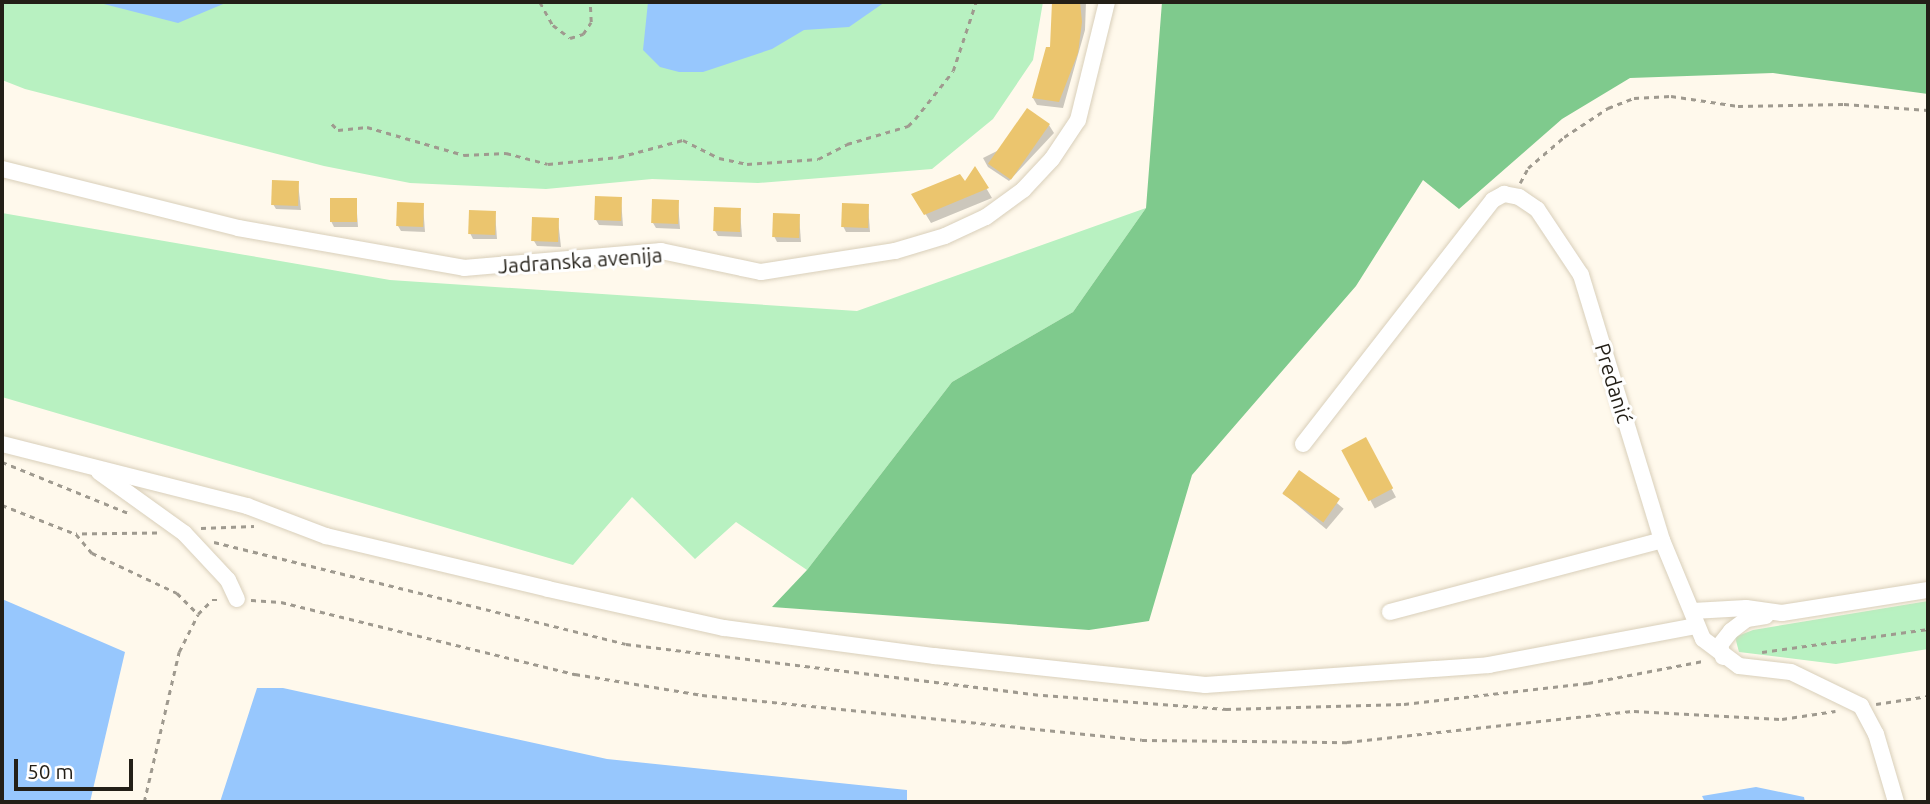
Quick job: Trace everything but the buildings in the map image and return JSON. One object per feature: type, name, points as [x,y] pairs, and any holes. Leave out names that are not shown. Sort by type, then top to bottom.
[{"type":"street","name":"Jadranska avenija","points":[[2,169],[238,228],[464,268],[661,251],[761,272],[895,251],[944,236],[986,217],[1023,190],[1052,159],[1078,120],[1107,2]]},
{"type":"street","points":[[1303,444],[1493,200],[1504,194],[1519,197]]},
{"type":"street","name":"Predanić","points":[[1519,197],[1537,209],[1581,275],[1662,540],[1694,618],[1723,657],[1739,666],[1791,672],[1861,706]]},
{"type":"street","points":[[2,444],[281,519],[326,536],[724,628],[1205,685],[1489,665],[1746,608],[1783,613]]},
{"type":"street","points":[[90,466],[184,534],[228,580],[237,599]]},
{"type":"street","points":[[1390,612],[1662,540]]},
{"type":"street","points":[[1723,657],[1724,639],[1747,619],[1928,590]]},
{"type":"street","points":[[1861,706],[1876,734],[1896,802]]},
{"type":"path","points":[[540,2],[553,26],[570,38],[583,34],[591,22],[590,2]]},
{"type":"path","points":[[332,124],[338,130],[367,127],[464,155],[506,153],[548,163],[619,157],[684,140],[719,158],[747,163],[818,159],[847,144],[908,126],[953,71],[976,2]]},
{"type":"path","points":[[1519,197],[1520,178],[1528,168],[1608,108],[1634,98],[1671,96],[1738,106],[1831,104],[1928,110]]},
{"type":"path","points":[[2,462],[139,517]]},
{"type":"path","points":[[2,505],[76,534],[184,534],[626,645],[1043,695],[1226,709],[1404,704],[1588,683],[1723,657]]},
{"type":"path","points":[[184,534],[210,525],[266,526],[281,519]]},
{"type":"path","points":[[76,534],[92,553],[177,593],[198,614]]},
{"type":"path","points":[[144,802],[179,652],[198,614],[212,600],[281,602],[575,674],[702,695],[1142,740],[1347,742],[1634,710],[1782,719],[1928,696]]},
{"type":"path","points":[[1750,653],[1928,629]]},
{"type":"green space","points":[[2,2],[1043,2],[1033,60],[993,119],[932,169],[758,183],[652,179],[546,189],[410,183],[324,166],[25,89],[2,80]]},
{"type":"green space","points":[[1162,2],[1928,2],[1928,94],[1773,73],[1630,78],[1562,119],[1459,209],[1423,180],[1356,286],[1192,475],[1149,621],[1089,630],[772,607],[807,570],[952,382],[1073,312],[1146,208]]},
{"type":"green space","points":[[1146,208],[1073,312],[952,382],[807,570],[736,522],[695,559],[632,497],[573,565],[2,397],[2,213],[390,280],[857,311]]},
{"type":"green space","points":[[1928,601],[1928,649],[1836,664],[1739,652],[1735,637],[1753,630]]},
{"type":"water","points":[[96,2],[228,2],[178,23]]},
{"type":"water","points":[[648,2],[885,2],[849,27],[804,30],[772,49],[703,72],[679,72],[660,67],[643,50]]},
{"type":"water","points":[[2,599],[125,652],[90,802],[2,802]]},
{"type":"water","points":[[257,688],[283,688],[607,759],[907,790],[907,802],[220,802]]},
{"type":"water","points":[[1756,787],[1804,797],[1805,802],[1705,802],[1702,796]]}]
